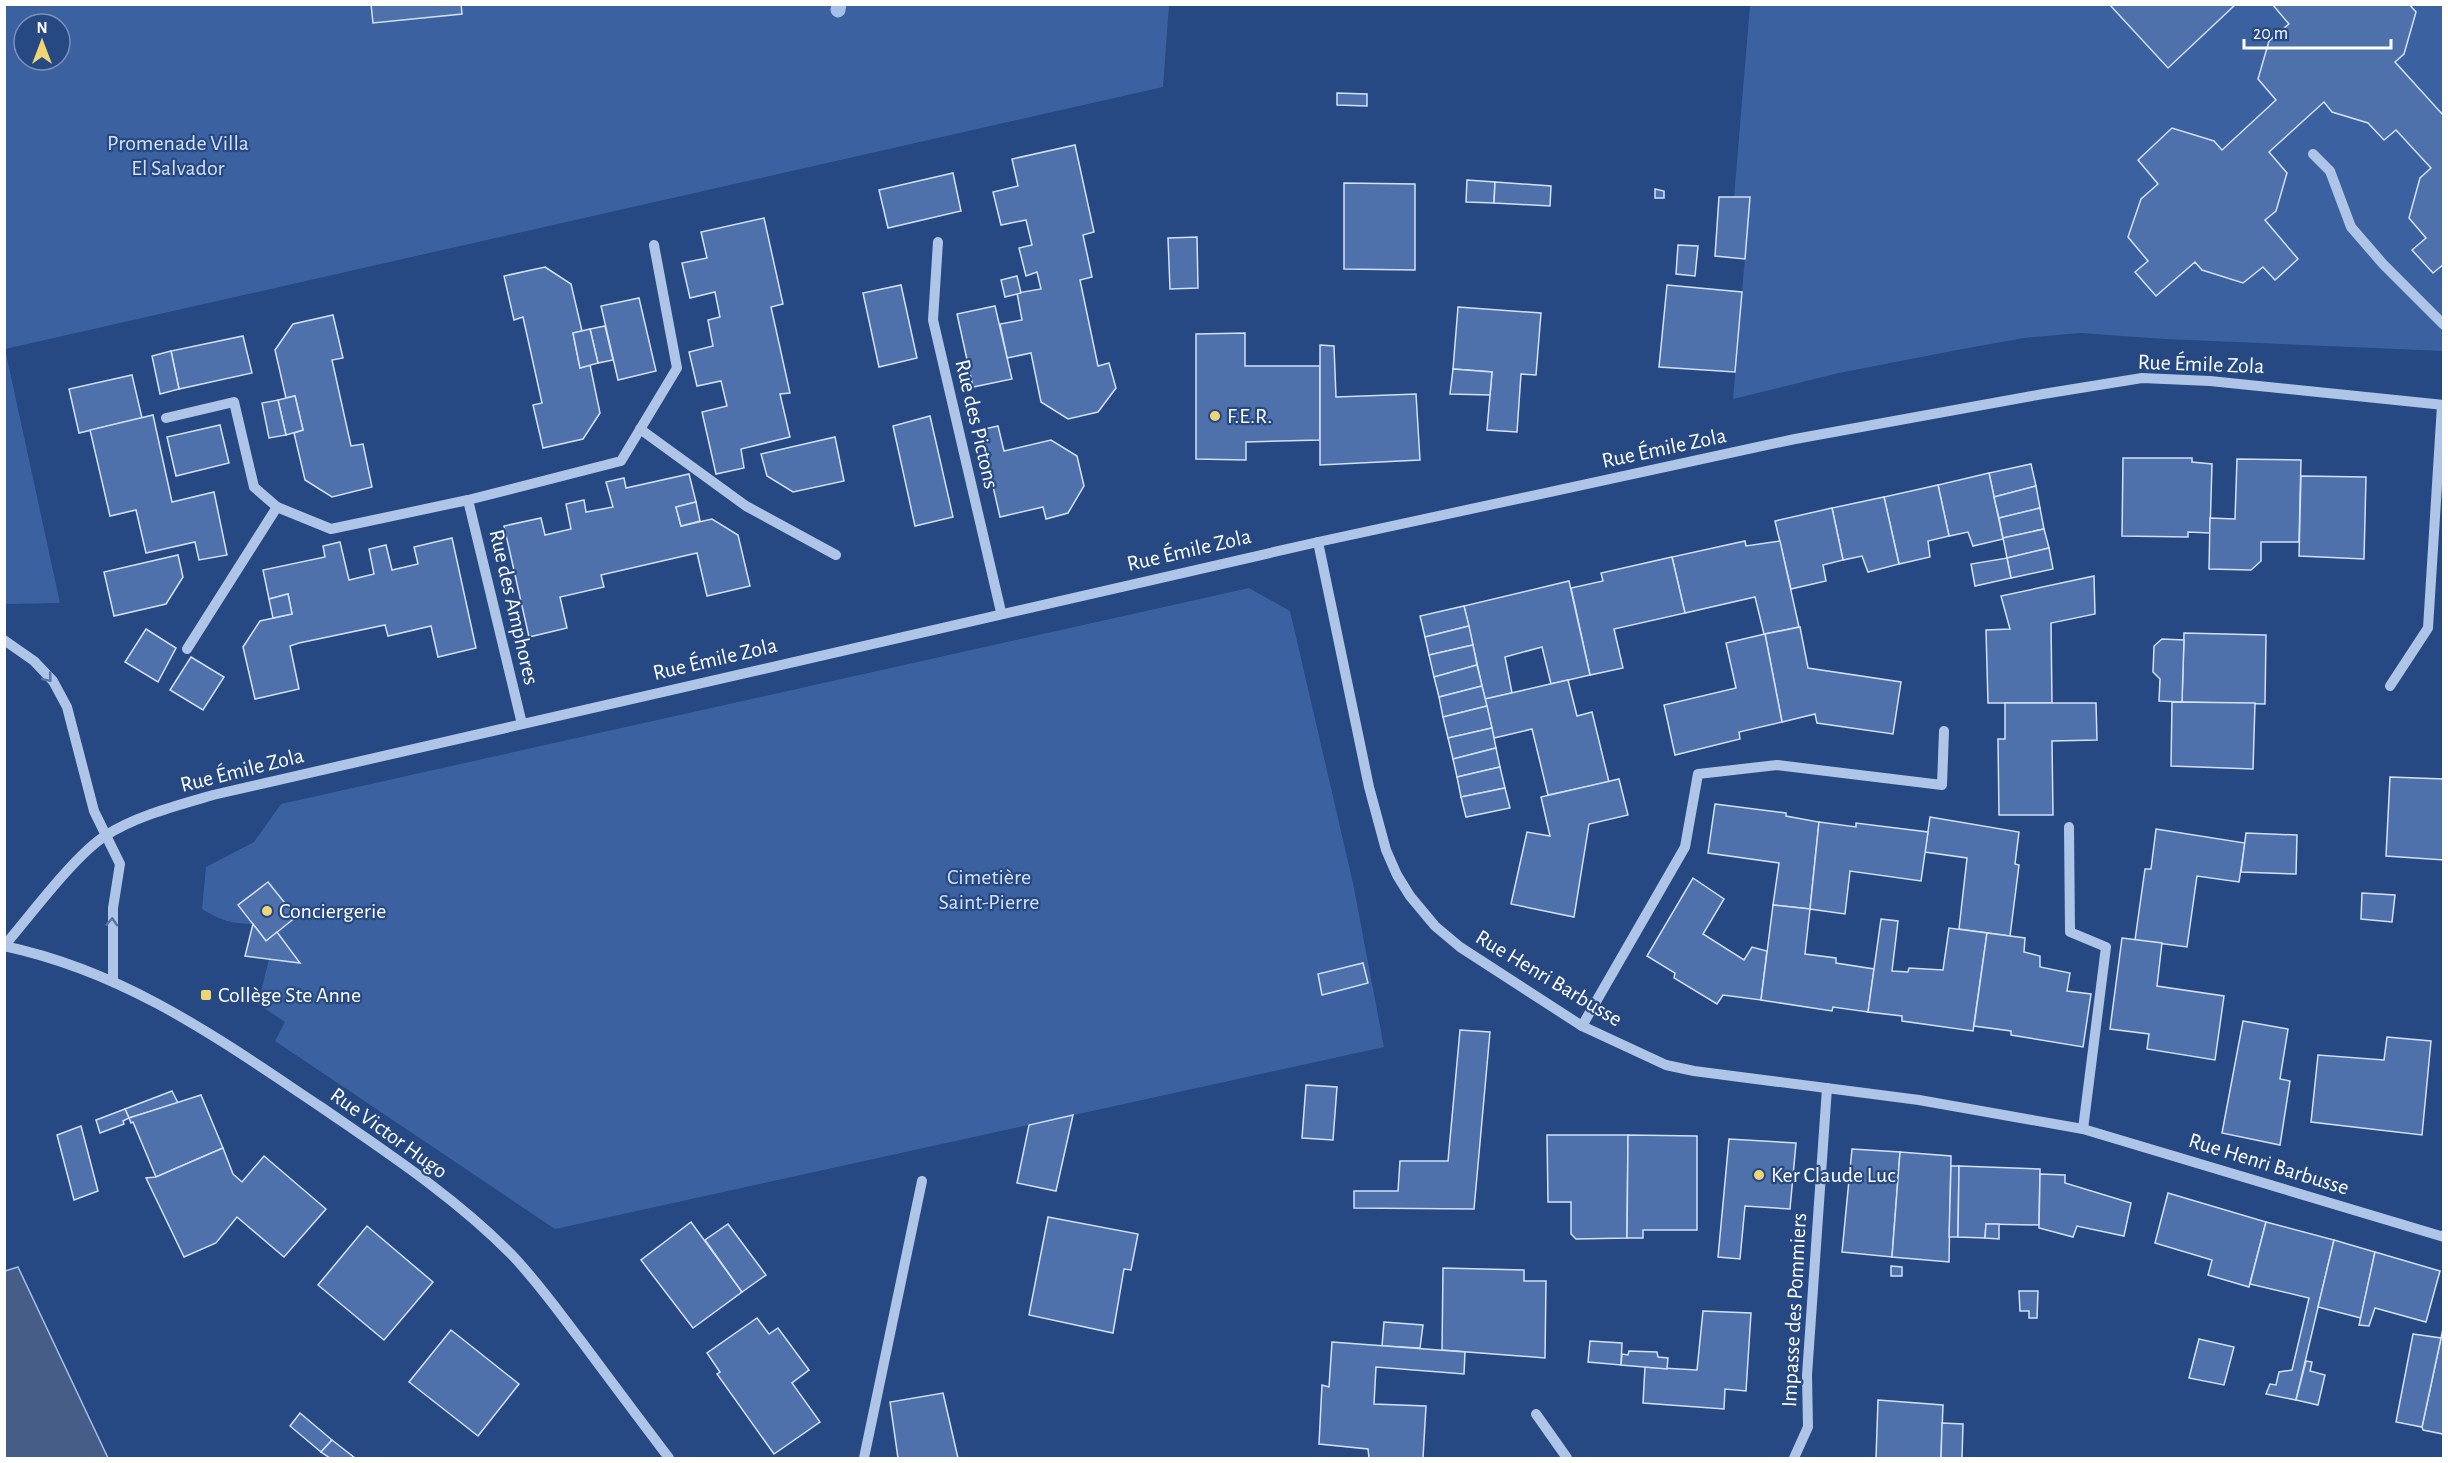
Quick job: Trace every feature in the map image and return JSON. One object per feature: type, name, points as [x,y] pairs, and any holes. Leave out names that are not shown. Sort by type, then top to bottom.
[{"type":"street","points":[[2313,154],[2330,171],[2351,227],[2383,264],[2444,325]]},
{"type":"street","name":"Rue des Pictons","points":[[938,242],[933,320],[1001,612]]},
{"type":"street","points":[[166,418],[234,402],[254,487],[277,507],[331,529],[468,500],[621,461],[677,368],[654,246]]},
{"type":"street","name":"Rue Émile Zola","points":[[4,946],[77,862],[105,836],[159,812],[213,795],[1001,612],[1795,439],[2142,378],[2219,381],[2443,405]]},
{"type":"street","points":[[2390,686],[2428,628],[2443,405]]},
{"type":"street","points":[[640,429],[746,506],[836,555]]},
{"type":"street","name":"Rue des Amphores","points":[[468,500],[522,724]]},
{"type":"street","points":[[187,649],[277,507]]},
{"type":"street","name":"Rue Henri Barbusse","points":[[1318,542],[1369,787],[1386,850],[1396,875],[1435,926],[1460,947],[1582,1026],[1666,1065],[1694,1071],[1919,1100],[2083,1129],[2444,1237]]},
{"type":"street","points":[[4,640],[34,661],[52,681],[67,708],[94,811],[120,864],[113,908],[113,980]]},
{"type":"street","points":[[1582,1026],[1685,847],[1698,774],[1777,765],[1942,785],[1944,731]]},
{"type":"street","points":[[2069,827],[2070,932],[2106,947],[2083,1129]]},
{"type":"street","name":"Rue Victor Hugo","points":[[4,946],[50,956],[113,980],[175,1011],[381,1148],[470,1217],[510,1253],[540,1287],[669,1458]]},
{"type":"street","name":"Impasse des Pommiers","points":[[1794,1458],[1808,1426],[1807,1375],[1827,1088]]},
{"type":"street","points":[[864,1458],[922,1181]]},
{"type":"street","points":[[1536,1414],[1567,1458]]},
{"type":"green space","name":"Promenade Villa El Salvador","points":[[4,5],[1169,5],[1163,87],[5,349],[60,603],[4,603]]},
{"type":"green space","points":[[1750,5],[2443,5],[2443,351],[2080,333],[2024,338],[1957,350],[1839,373],[1733,399],[1750,197],[1734,197]]},
{"type":"green space","name":"Cimetière Saint-Pierre","points":[[1249,588],[1290,611],[1353,883],[1384,1047],[555,1229],[275,1041],[285,1022],[258,1004],[269,959],[245,956],[253,924],[226,921],[202,909],[206,867],[254,842],[281,804]]},
{"type":"shaded area","points":[[18,1267],[108,1458],[5,1458],[5,1271]]},
{"type":"building","points":[[371,4],[461,4],[462,14],[373,23]]},
{"type":"building","points":[[2109,4],[2236,4],[2168,68]]},
{"type":"building","points":[[2272,4],[2409,4],[2416,12],[2404,54],[2395,62],[2444,116],[2444,264],[2433,273],[2412,250],[2426,238],[2409,218],[2420,178],[2431,168],[2396,130],[2384,140],[2368,123],[2332,112],[2324,102],[2269,152],[2287,173],[2276,211],[2265,220],[2298,259],[2275,280],[2263,267],[2243,283],[2202,270],[2195,262],[2156,296],[2135,272],[2148,261],[2128,237],[2141,199],[2158,184],[2138,160],[2172,128],[2214,141],[2222,150],[2276,100],[2258,79],[2269,41],[2289,24]]},
{"type":"building","points":[[1337,93],[1367,94],[1367,106],[1337,105]]},
{"type":"building","points":[[1075,145],[1094,232],[1083,235],[1092,277],[1080,280],[1098,366],[1109,363],[1116,388],[1098,412],[1068,419],[1041,402],[1031,353],[1007,358],[1000,324],[1022,320],[1017,293],[1041,289],[1037,272],[1026,276],[1019,248],[1032,245],[1026,220],[1001,225],[993,192],[1018,186],[1012,159]]},
{"type":"building","points":[[953,173],[961,211],[888,228],[879,190]]},
{"type":"building","points":[[1467,180],[1495,182],[1494,203],[1466,202]]},
{"type":"building","points":[[1495,182],[1551,186],[1550,206],[1494,203]]},
{"type":"building","points":[[1344,183],[1415,184],[1415,270],[1344,269]]},
{"type":"building","points":[[1655,189],[1664,191],[1664,198],[1655,198]]},
{"type":"building","points":[[1719,197],[1750,197],[1745,259],[1715,256]]},
{"type":"building","points":[[764,218],[783,304],[771,307],[790,393],[780,394],[790,437],[741,449],[744,468],[716,474],[702,412],[727,406],[721,381],[697,386],[689,352],[713,346],[708,320],[720,317],[715,292],[690,298],[682,263],[707,258],[701,232]]},
{"type":"building","points":[[1197,237],[1198,288],[1170,289],[1168,238]]},
{"type":"building","points":[[1678,245],[1698,246],[1695,276],[1676,274]]},
{"type":"building","points":[[545,267],[571,284],[582,331],[573,333],[580,368],[590,365],[600,413],[583,439],[543,448],[533,405],[542,403],[523,317],[514,320],[504,276]]},
{"type":"building","points":[[1017,276],[1021,293],[1005,297],[1001,280]]},
{"type":"building","points":[[901,285],[917,358],[879,367],[863,293]]},
{"type":"building","points":[[1667,285],[1742,292],[1735,372],[1659,367]]},
{"type":"building","points":[[639,298],[656,371],[618,380],[601,306]]},
{"type":"building","points":[[995,306],[1012,379],[973,387],[957,314]]},
{"type":"building","points":[[1458,307],[1541,313],[1536,375],[1521,374],[1517,432],[1487,430],[1492,372],[1453,369]]},
{"type":"building","points":[[333,315],[343,358],[332,360],[351,446],[363,444],[372,487],[332,497],[305,480],[294,433],[303,430],[295,396],[286,398],[275,350],[293,324]]},
{"type":"building","points":[[605,326],[613,360],[598,363],[590,329]]},
{"type":"building","points":[[590,329],[598,363],[580,368],[573,333]]},
{"type":"building","points":[[1245,333],[1245,366],[1320,366],[1320,440],[1246,442],[1246,460],[1196,459],[1196,334]]},
{"type":"building","points":[[243,336],[252,373],[179,389],[171,351]]},
{"type":"building","points":[[1320,345],[1334,346],[1336,397],[1416,394],[1420,460],[1320,465]]},
{"type":"building","points":[[171,351],[179,389],[160,394],[152,356]]},
{"type":"building","points":[[1453,369],[1492,372],[1490,395],[1450,394]]},
{"type":"building","points":[[132,375],[142,418],[79,433],[69,389]]},
{"type":"building","points":[[295,396],[303,430],[286,435],[278,400]]},
{"type":"building","points":[[278,400],[286,435],[269,438],[262,403]]},
{"type":"building","points":[[153,415],[172,502],[214,492],[227,555],[199,560],[195,542],[146,553],[136,510],[110,516],[90,430]]},
{"type":"building","points":[[930,416],[953,517],[915,526],[893,426]]},
{"type":"building","points":[[220,425],[229,463],[176,476],[167,437]]},
{"type":"building","points":[[998,426],[1004,451],[1051,440],[1077,456],[1084,486],[1068,513],[1046,519],[1043,507],[1000,517],[980,430]]},
{"type":"building","points":[[835,437],[844,481],[793,492],[767,476],[761,454]]},
{"type":"building","points":[[2123,458],[2192,458],[2192,462],[2212,464],[2210,533],[2188,532],[2188,537],[2122,536]]},
{"type":"building","points":[[2237,459],[2301,460],[2299,542],[2261,542],[2261,561],[2251,570],[2209,569],[2210,518],[2235,519]]},
{"type":"building","points":[[2031,464],[2036,486],[1994,497],[1989,473]]},
{"type":"building","points":[[1989,473],[2003,539],[1973,546],[1968,532],[1949,536],[1938,485]]},
{"type":"building","points":[[689,474],[696,502],[676,507],[681,526],[712,519],[738,535],[750,586],[707,596],[697,553],[601,575],[604,587],[560,597],[567,628],[529,637],[504,526],[541,518],[545,535],[571,529],[566,504],[584,500],[586,512],[613,507],[606,482],[624,478],[626,488]]},
{"type":"building","points":[[2301,476],[2366,477],[2364,559],[2299,556]]},
{"type":"building","points":[[1938,485],[1949,536],[1928,541],[1930,557],[1899,564],[1884,497]]},
{"type":"building","points":[[2036,486],[2040,508],[1999,518],[1994,497]]},
{"type":"building","points":[[1884,497],[1899,564],[1868,572],[1862,556],[1843,560],[1832,508]]},
{"type":"building","points":[[696,502],[700,521],[681,526],[676,507]]},
{"type":"building","points":[[1832,508],[1843,560],[1823,565],[1826,581],[1791,589],[1775,521]]},
{"type":"building","points":[[2040,508],[2044,529],[2003,538],[1999,518]]},
{"type":"building","points":[[2044,529],[2049,548],[2007,558],[2003,538]]},
{"type":"building","points":[[452,538],[476,648],[438,657],[431,626],[388,636],[385,625],[299,643],[290,646],[299,689],[255,699],[243,647],[260,621],[292,614],[288,594],[269,599],[263,570],[325,557],[323,546],[340,542],[349,580],[374,574],[369,549],[386,545],[392,570],[418,564],[414,547]]},
{"type":"building","points":[[1745,541],[1746,546],[1780,541],[1799,627],[1764,634],[1755,597],[1685,613],[1672,557]]},
{"type":"building","points":[[2049,548],[2053,569],[2011,578],[2007,558]]},
{"type":"building","points":[[178,555],[183,577],[166,604],[114,616],[104,572]]},
{"type":"building","points":[[1672,557],[1685,613],[1614,629],[1623,668],[1590,675],[1571,588],[1603,581],[1601,573]]},
{"type":"building","points":[[2007,558],[2011,578],[1975,586],[1971,564]]},
{"type":"building","points":[[2094,576],[2095,614],[2051,623],[2052,703],[1988,703],[1986,630],[2010,629],[2001,596]]},
{"type":"building","points":[[1569,581],[1590,675],[1551,684],[1542,647],[1505,657],[1512,693],[1485,699],[1464,606]]},
{"type":"building","points":[[288,594],[292,614],[273,618],[269,599]]},
{"type":"building","points":[[1464,606],[1469,626],[1425,637],[1420,616]]},
{"type":"building","points":[[1469,626],[1473,645],[1429,655],[1425,637]]},
{"type":"building","points":[[1800,627],[1808,668],[1901,682],[1893,734],[1817,723],[1815,714],[1782,722],[1765,634]]},
{"type":"building","points":[[146,629],[176,648],[158,682],[125,662]]},
{"type":"building","points":[[2184,633],[2266,635],[2265,704],[2182,702]]},
{"type":"building","points":[[1765,634],[1782,722],[1739,732],[1740,739],[1675,755],[1664,705],[1736,688],[1726,643]]},
{"type":"building","points":[[2162,639],[2184,640],[2182,702],[2159,701],[2160,679],[2153,672],[2154,646]]},
{"type":"building","points":[[1473,645],[1477,665],[1434,677],[1429,655]]},
{"type":"building","points":[[191,657],[224,677],[203,710],[170,690]]},
{"type":"building","points":[[1477,665],[1482,686],[1439,697],[1434,677]]},
{"type":"building","points":[[1568,680],[1577,716],[1592,712],[1609,782],[1548,795],[1532,729],[1494,738],[1485,699]]},
{"type":"building","points":[[1482,686],[1487,706],[1443,717],[1439,697]]},
{"type":"building","points":[[2172,702],[2255,703],[2253,769],[2171,766]]},
{"type":"building","points":[[2005,703],[2096,703],[2097,740],[2052,741],[2053,815],[1999,815],[1998,739],[2005,739]]},
{"type":"building","points":[[1487,706],[1492,728],[1448,738],[1443,717]]},
{"type":"building","points":[[1492,728],[1496,748],[1453,759],[1448,738]]},
{"type":"building","points":[[1496,748],[1500,767],[1457,777],[1453,759]]},
{"type":"building","points":[[1500,767],[1505,788],[1461,797],[1457,777]]},
{"type":"building","points":[[2390,777],[2444,779],[2444,860],[2386,856]]},
{"type":"building","points":[[1619,779],[1628,815],[1589,824],[1574,917],[1511,904],[1527,832],[1550,836],[1541,797]]},
{"type":"building","points":[[1505,788],[1510,808],[1466,817],[1461,797]]},
{"type":"building","points":[[1715,804],[1786,813],[1786,816],[1819,822],[1810,909],[1773,905],[1779,863],[1708,853]]},
{"type":"building","points":[[1930,817],[2019,832],[2015,864],[2019,865],[2010,936],[1959,929],[1967,858],[1925,852]]},
{"type":"building","points":[[1819,822],[1856,827],[1856,823],[1928,832],[1921,881],[1850,871],[1845,914],[1810,909]]},
{"type":"building","points":[[2156,829],[2245,843],[2239,882],[2197,876],[2187,947],[2135,940],[2145,869],[2151,869]]},
{"type":"building","points":[[2246,833],[2297,835],[2296,874],[2241,872]]},
{"type":"building","points":[[1693,878],[1724,899],[1703,934],[1744,960],[1752,947],[1767,951],[1761,1000],[1723,995],[1717,1004],[1674,978],[1675,973],[1647,956]]},
{"type":"building","name":"Conciergerie","points":[[268,882],[296,917],[266,941],[238,905]]},
{"type":"building","points":[[2362,893],[2395,895],[2392,922],[2361,919]]},
{"type":"building","points":[[1773,905],[1810,909],[1805,954],[1836,958],[1836,963],[1874,969],[1868,1012],[1833,1007],[1832,1011],[1761,1000]]},
{"type":"building","points":[[1881,919],[1898,921],[1892,971],[1908,972],[1909,968],[1943,970],[1949,928],[1987,933],[1973,1031],[1902,1021],[1902,1016],[1868,1012]]},
{"type":"building","points":[[253,924],[266,941],[277,932],[300,963],[245,956]]},
{"type":"building","points":[[1987,933],[2025,938],[2024,952],[2040,956],[2040,967],[2070,973],[2067,991],[2091,994],[2083,1047],[2011,1035],[2011,1031],[1974,1026]]},
{"type":"building","points":[[2122,938],[2162,943],[2157,986],[2224,996],[2215,1060],[2147,1049],[2149,1034],[2110,1029]]},
{"type":"building","points":[[1363,963],[1368,983],[1322,995],[1318,974]]},
{"type":"building","points":[[2243,1021],[2288,1029],[2280,1079],[2290,1081],[2280,1145],[2222,1133]]},
{"type":"building","points":[[1460,1030],[1490,1032],[1474,1209],[1354,1208],[1354,1191],[1398,1191],[1400,1161],[1448,1161]]},
{"type":"building","points":[[2387,1037],[2431,1041],[2422,1135],[2311,1122],[2318,1055],[2384,1060]]},
{"type":"building","points":[[1306,1085],[1337,1087],[1333,1140],[1302,1138]]},
{"type":"building","points":[[172,1091],[178,1103],[129,1118],[125,1109]]},
{"type":"building","points":[[201,1095],[223,1148],[156,1177],[133,1122],[131,1123],[129,1118]]},
{"type":"building","points":[[125,1109],[129,1118],[123,1121],[124,1124],[100,1133],[96,1120]]},
{"type":"building","points":[[1073,1115],[1056,1191],[1017,1183],[1029,1125]]},
{"type":"building","points":[[81,1126],[98,1191],[74,1200],[57,1135]]},
{"type":"building","points":[[1547,1135],[1628,1135],[1627,1238],[1576,1239],[1571,1234],[1571,1202],[1548,1202]]},
{"type":"building","points":[[1628,1135],[1697,1136],[1697,1230],[1643,1230],[1643,1238],[1627,1238]]},
{"type":"building","name":"Ker Claude Luc","points":[[1729,1139],[1796,1143],[1790,1209],[1745,1206],[1740,1259],[1718,1257]]},
{"type":"building","points":[[223,1148],[233,1174],[242,1182],[264,1156],[326,1209],[284,1257],[237,1217],[216,1243],[184,1257],[146,1178],[156,1177]]},
{"type":"building","points":[[1852,1149],[1900,1152],[1892,1257],[1842,1252]]},
{"type":"building","points":[[1900,1152],[1951,1156],[1949,1262],[1892,1257]]},
{"type":"building","points":[[1951,1166],[1959,1166],[1958,1237],[1949,1237]]},
{"type":"building","points":[[1959,1166],[2040,1169],[2039,1225],[1986,1224],[1985,1238],[1958,1237]]},
{"type":"building","points":[[2040,1174],[2065,1175],[2065,1183],[2131,1203],[2124,1236],[2077,1226],[2073,1237],[2039,1228]]},
{"type":"building","points":[[2168,1193],[2266,1222],[2249,1287],[2208,1275],[2212,1260],[2155,1243]]},
{"type":"building","points":[[1048,1217],[1138,1234],[1131,1270],[1124,1269],[1113,1333],[1029,1315]]},
{"type":"building","points":[[691,1222],[742,1292],[693,1328],[641,1260]]},
{"type":"building","points":[[2266,1222],[2334,1240],[2296,1400],[2266,1394],[2270,1384],[2276,1385],[2279,1372],[2292,1370],[2309,1298],[2250,1284]]},
{"type":"building","points":[[728,1224],[766,1275],[742,1292],[705,1240]]},
{"type":"building","points":[[1986,1224],[1999,1224],[1999,1239],[1985,1238]]},
{"type":"building","points":[[367,1226],[433,1282],[384,1340],[318,1285]]},
{"type":"building","points":[[2334,1240],[2375,1252],[2361,1318],[2318,1307]]},
{"type":"building","points":[[2375,1252],[2440,1271],[2426,1322],[2375,1308],[2369,1326],[2359,1325]]},
{"type":"building","points":[[1891,1266],[1902,1267],[1902,1276],[1891,1276]]},
{"type":"building","points":[[1443,1268],[1524,1270],[1524,1281],[1546,1281],[1545,1358],[1442,1350]]},
{"type":"building","points":[[2019,1291],[2038,1291],[2037,1318],[2029,1318],[2029,1311],[2020,1311]]},
{"type":"building","points":[[1703,1311],[1751,1313],[1746,1391],[1725,1389],[1724,1409],[1643,1403],[1645,1367],[1697,1370]]},
{"type":"building","points":[[757,1318],[769,1334],[778,1328],[809,1370],[792,1383],[820,1422],[774,1454],[717,1374],[720,1372],[707,1353]]},
{"type":"building","points":[[1384,1322],[1423,1325],[1420,1348],[1382,1346]]},
{"type":"building","points":[[2444,1324],[2443,1434],[2423,1430],[2422,1427]]},
{"type":"building","points":[[451,1330],[519,1384],[478,1436],[409,1382]]},
{"type":"building","points":[[2413,1334],[2441,1338],[2422,1427],[2396,1422]]},
{"type":"building","points":[[2199,1339],[2234,1347],[2224,1385],[2189,1378]]},
{"type":"building","points":[[1590,1341],[1622,1343],[1621,1365],[1588,1362]]},
{"type":"building","points":[[1332,1342],[1465,1352],[1464,1374],[1376,1367],[1374,1404],[1426,1406],[1423,1458],[1369,1458],[1368,1449],[1319,1444],[1322,1385],[1329,1387]]},
{"type":"building","points":[[1629,1351],[1657,1352],[1658,1357],[1668,1358],[1667,1369],[1621,1365],[1622,1354],[1628,1355]]},
{"type":"building","points":[[2306,1361],[2312,1362],[2310,1371],[2325,1375],[2318,1405],[2296,1400]]},
{"type":"building","points":[[943,1393],[958,1458],[898,1458],[890,1402]]},
{"type":"building","points":[[1878,1400],[1943,1405],[1941,1458],[1876,1458]]},
{"type":"building","points":[[300,1413],[332,1440],[321,1452],[290,1426]]},
{"type":"building","points":[[1942,1423],[1963,1424],[1962,1458],[1941,1458]]},
{"type":"building","points":[[332,1440],[355,1458],[330,1458],[321,1452]]},
{"type":"waterway","points":[[838,10],[839,4]]},
{"type":"place","name":"F.E.R.","points":[[1215,416]]},
{"type":"place","name":"Conciergerie","points":[[267,911]]},
{"type":"place","name":"Collège Ste Anne","points":[[206,995]]},
{"type":"place","name":"Ker Claude Luc","points":[[1759,1175]]}]
